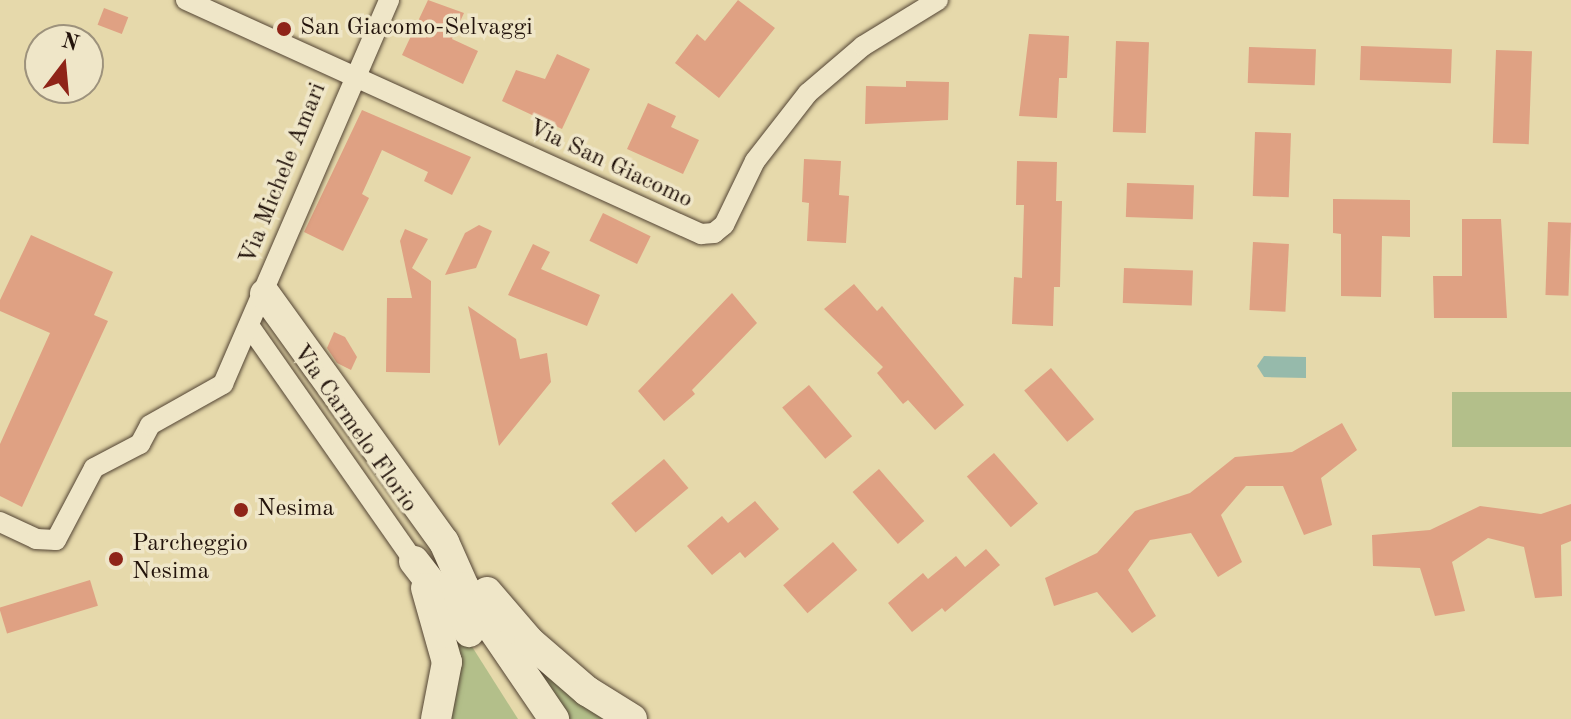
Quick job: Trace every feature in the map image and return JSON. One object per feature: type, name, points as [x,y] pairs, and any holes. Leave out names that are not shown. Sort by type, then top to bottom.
[{"type":"main road","points":[[265,294],[444,542],[529,641],[587,691],[632,719]]},
{"type":"main road","points":[[444,542],[464,587],[554,719]]},
{"type":"main road","points":[[414,561],[435,608],[445,649],[446,687],[436,719]]},
{"type":"main road","points":[[414,561],[440,589],[526,719]]},
{"type":"street","name":"Via San Giacomo","points":[[186,0],[688,230],[714,233],[724,225],[780,123],[808,93],[863,46],[938,0]]},
{"type":"street","name":"Via Michele Amari","points":[[0,522],[36,539],[56,540],[94,468],[140,444],[150,425],[223,384],[265,294],[274,256],[389,0]]},
{"type":"street","name":"Via Carmelo Florio","points":[[250,327],[414,561]]},
{"type":"green space","points":[[1452,392],[1571,392],[1571,447],[1452,447]]},
{"type":"green space","points":[[454,639],[471,645],[518,719],[448,719]]},
{"type":"green space","points":[[523,648],[615,719],[567,719]]},
{"type":"shaded area","points":[[1264,356],[1306,357],[1306,378],[1264,377],[1257,366]]},
{"type":"building","points":[[428,0],[464,13],[452,39],[478,51],[463,84],[402,55]]},
{"type":"building","points":[[738,0],[775,28],[719,98],[675,63],[697,34],[705,41]]},
{"type":"building","points":[[104,8],[128,17],[122,34],[98,24]]},
{"type":"building","points":[[1029,34],[1069,36],[1067,78],[1059,78],[1057,118],[1019,116]]},
{"type":"building","points":[[1116,41],[1149,42],[1146,133],[1113,132]]},
{"type":"building","points":[[1361,46],[1452,49],[1451,83],[1360,80]]},
{"type":"building","points":[[1249,47],[1316,49],[1315,85],[1248,83]]},
{"type":"building","points":[[1496,50],[1532,51],[1529,144],[1493,143]]},
{"type":"building","points":[[557,54],[590,69],[562,129],[502,101],[516,70],[545,79]]},
{"type":"building","points":[[906,81],[949,82],[948,120],[865,124],[866,86],[906,87]]},
{"type":"building","points":[[648,103],[676,116],[671,127],[699,140],[683,174],[627,149]]},
{"type":"building","points":[[362,110],[471,157],[452,195],[424,181],[428,172],[382,150],[362,194],[369,198],[343,251],[304,232]]},
{"type":"building","points":[[1255,132],[1291,133],[1289,197],[1253,196]]},
{"type":"building","points":[[804,159],[841,161],[839,195],[849,196],[846,243],[807,241],[809,203],[802,202]]},
{"type":"building","points":[[1017,161],[1057,162],[1056,201],[1062,201],[1060,287],[1054,287],[1053,326],[1012,324],[1014,277],[1022,278],[1024,205],[1016,205]]},
{"type":"building","points":[[1127,183],[1194,185],[1193,219],[1126,217]]},
{"type":"building","points":[[1333,199],[1410,200],[1410,237],[1382,236],[1381,297],[1341,296],[1341,234],[1333,233]]},
{"type":"building","points":[[603,213],[651,236],[637,264],[589,241]]},
{"type":"building","points":[[1462,219],[1501,219],[1507,318],[1434,318],[1433,276],[1462,276]]},
{"type":"building","points":[[1548,222],[1571,223],[1568,296],[1545,295]]},
{"type":"building","points":[[479,225],[492,231],[476,268],[445,275],[465,233]]},
{"type":"building","points":[[405,229],[428,239],[412,268],[431,281],[430,373],[386,372],[387,298],[412,298],[400,241]]},
{"type":"building","points":[[31,235],[113,272],[94,315],[108,321],[22,507],[0,496],[0,444],[50,333],[0,311],[0,300]]},
{"type":"building","points":[[1253,242],[1289,244],[1285,312],[1249,310]]},
{"type":"building","points":[[533,244],[550,252],[541,269],[600,295],[587,326],[508,295]]},
{"type":"building","points":[[1124,268],[1193,270],[1192,305],[1123,303]]},
{"type":"building","points":[[854,284],[877,311],[882,306],[964,405],[935,430],[908,400],[903,404],[877,373],[883,367],[824,309]]},
{"type":"building","points":[[732,293],[757,323],[692,390],[695,394],[664,421],[638,391]]},
{"type":"building","points":[[468,306],[516,339],[520,359],[547,353],[551,382],[499,446]]},
{"type":"building","points":[[334,332],[345,337],[357,357],[351,370],[337,363],[327,348]]},
{"type":"building","points":[[1051,368],[1094,419],[1067,442],[1024,390]]},
{"type":"building","points":[[809,385],[852,436],[825,459],[782,407]]},
{"type":"building","points":[[1342,423],[1357,450],[1321,478],[1332,525],[1304,535],[1283,486],[1246,486],[1221,515],[1242,562],[1218,577],[1191,533],[1150,540],[1128,570],[1156,616],[1132,633],[1097,592],[1054,606],[1045,578],[1097,553],[1135,511],[1190,493],[1235,457],[1292,452]]},
{"type":"building","points":[[994,453],[1038,504],[1011,527],[967,477]]},
{"type":"building","points":[[664,459],[688,488],[636,532],[611,503]]},
{"type":"building","points":[[879,469],[924,521],[898,544],[853,492]]},
{"type":"building","points":[[755,501],[779,529],[745,558],[740,552],[712,575],[687,546],[722,516],[728,523]]},
{"type":"building","points":[[1571,504],[1571,541],[1561,545],[1562,596],[1535,598],[1524,547],[1488,538],[1452,562],[1465,611],[1435,616],[1420,568],[1373,566],[1372,535],[1430,530],[1480,506],[1541,514]]},
{"type":"building","points":[[833,542],[857,570],[807,613],[783,585]]},
{"type":"building","points":[[986,549],[1000,565],[945,612],[942,608],[912,632],[888,603],[923,573],[928,579],[956,556],[965,567]]},
{"type":"building","points":[[90,580],[98,606],[7,634],[0,608]]},
{"type":"place","name":"San Giacomo-Selvaggi","points":[[284,29]]},
{"type":"place","name":"Nesima","points":[[241,510]]},
{"type":"place","name":"Parcheggio Nesima","points":[[116,559]]}]
